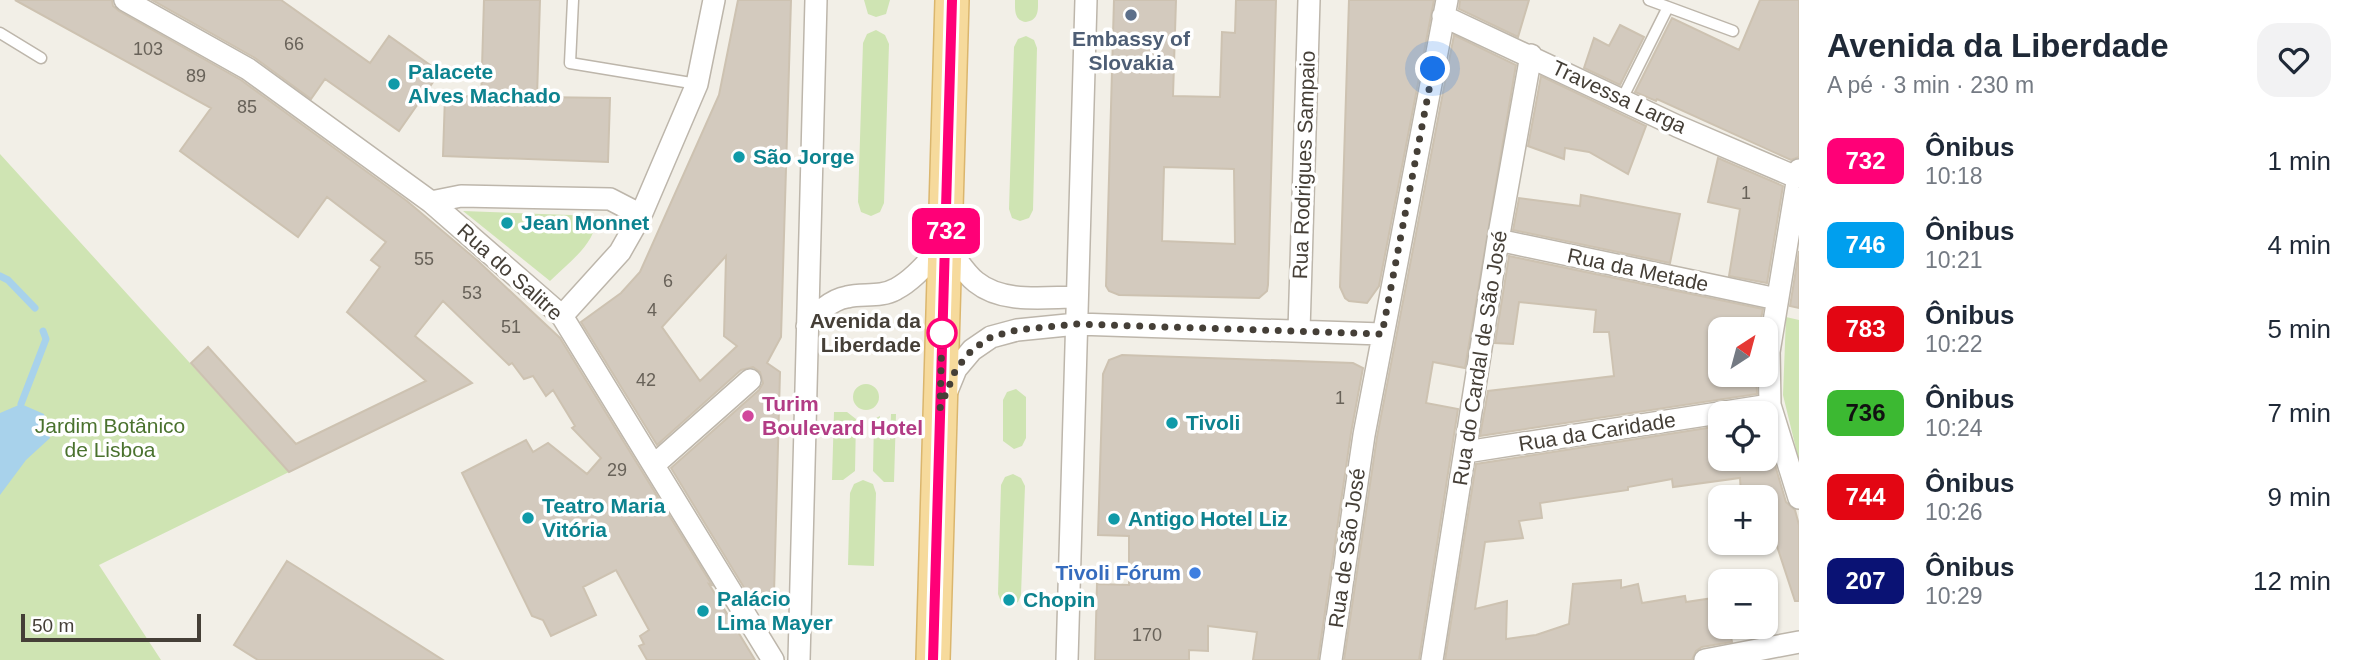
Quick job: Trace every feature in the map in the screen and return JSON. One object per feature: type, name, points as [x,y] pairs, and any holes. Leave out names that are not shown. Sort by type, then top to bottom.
[{"type":"main road","points":[[933,660],[952,0]]},
{"type":"street","name":"Rua do Salitre","points":[[125,0],[248,69],[431,202],[562,316],[773,660]]},
{"type":"street","points":[[562,316],[620,252],[641,215],[697,84],[714,0]]},
{"type":"street","points":[[799,660],[816,0]]},
{"type":"street","points":[[1067,660],[1086,0]]},
{"type":"street","name":"Rua Rodrigues Sampaio","points":[[1299,331],[1308,0]]},
{"type":"street","name":"Travessa Larga","points":[[1445,8],[1531,55],[1622,99],[1798,174]]},
{"type":"street","name":"Rua de São José","points":[[1331,660],[1364,435],[1445,8]]},
{"type":"street","name":"Rua do Cardal de São José","points":[[1432,660],[1498,240],[1531,55]]},
{"type":"street","points":[[1770,401],[1769,352],[1798,174]]},
{"type":"street","points":[[431,202],[461,196],[610,199],[641,215]]},
{"type":"street","name":"Rua da Metade","points":[[1498,240],[1777,299]]},
{"type":"street","points":[[807,326],[837,300],[896,290],[945,244],[976,282],[992,291],[1009,296],[1077,297]]},
{"type":"street","points":[[940,408],[956,369],[972,350],[991,337],[1017,330],[1077,324],[1382,334]]},
{"type":"street","points":[[654,465],[750,380]]},
{"type":"street","name":"Rua da Caridade","points":[[1466,452],[1708,415]]},
{"type":"street","points":[[1778,431],[1799,498]]},
{"type":"street","points":[[1705,660],[1799,642]]},
{"type":"lane","points":[[573,0],[570,63],[697,84]]},
{"type":"lane","points":[[1649,0],[1733,31]]},
{"type":"lane","points":[[1622,99],[1668,7]]},
{"type":"lane","points":[[0,33],[41,58]]},
{"type":"green space","points":[[864,0],[890,0],[886,14],[876,17],[868,14]]},
{"type":"green space","points":[[1015,0],[1038,0],[1037,14],[1033,19],[1026,22],[1017,17]]},
{"type":"green space","points":[[876,30],[885,35],[889,44],[884,203],[880,212],[871,216],[861,212],[858,202],[863,43],[867,34]]},
{"type":"green space","points":[[1026,36],[1034,40],[1037,48],[1033,210],[1029,218],[1020,221],[1012,218],[1009,209],[1014,47],[1018,39]]},
{"type":"green space","name":"Jardim Botânico de Lisboa","points":[[0,154],[289,472],[99,565],[161,660],[0,660]]},
{"type":"green space","points":[[463,211],[597,216],[587,244],[550,281]]},
{"type":"green space","points":[[1786,317],[1799,320],[1799,461],[1783,395]]},
{"type":"green space","points":[[866,384],[875,388],[879,397],[875,406],[866,410],[857,406],[853,397],[857,388]]},
{"type":"green space","points":[[1016,389],[1026,397],[1026,438],[1022,446],[1014,449],[1003,441],[1003,400],[1007,392]]},
{"type":"green space","points":[[834,412],[847,412],[856,419],[855,471],[843,480],[832,480]]},
{"type":"green space","points":[[891,414],[896,414],[894,482],[884,482],[873,471],[874,419],[880,416],[880,439],[890,440]]},
{"type":"green space","points":[[1013,474],[1021,478],[1025,486],[1021,595],[1018,602],[1009,606],[1001,602],[998,594],[1001,485],[1005,477]]},
{"type":"green space","points":[[863,480],[873,484],[876,493],[874,566],[848,565],[850,493],[854,484]]},
{"type":"water","points":[[21,404],[44,414],[50,438],[26,460],[0,495],[0,413]]},
{"type":"building","points":[[15,0],[112,0],[113,6],[119,11],[241,80],[407,201],[478,261],[560,338],[755,660],[647,660],[639,646],[644,644],[640,636],[649,630],[616,570],[583,587],[596,615],[551,636],[543,620],[532,616],[462,473],[526,440],[533,452],[548,443],[587,474],[601,458],[572,428],[575,426],[553,390],[546,396],[533,376],[524,379],[512,363],[509,365],[443,301],[415,336],[472,383],[289,472],[191,363],[208,347],[296,444],[426,381],[347,312],[380,267],[371,260],[386,242],[327,197],[298,237],[180,151],[211,108]]},
{"type":"building","points":[[152,0],[281,0],[370,63],[389,36],[440,72],[399,131],[325,79],[311,99],[255,58]]},
{"type":"building","points":[[484,0],[540,0],[537,97],[610,98],[608,162],[443,156],[445,96],[475,96],[481,101]]},
{"type":"building","points":[[738,0],[791,0],[781,337],[767,363],[780,372],[774,594],[765,603],[751,599],[671,468],[759,390],[763,383],[760,372],[753,367],[741,370],[657,445],[581,322],[621,293],[640,272],[719,95]],"holes":[[[726,256],[724,336],[737,346],[700,381],[662,327]]]},
{"type":"building","points":[[1114,0],[1176,0],[1173,96],[1220,97],[1222,32],[1235,33],[1236,0],[1276,0],[1267,291],[1259,298],[1119,295],[1109,291],[1106,286]],"holes":[[[1164,167],[1234,169],[1235,244],[1162,241]]]},
{"type":"building","points":[[1349,0],[1434,0],[1379,286],[1367,303],[1349,301],[1340,287]]},
{"type":"building","points":[[1460,0],[1529,0],[1518,37],[1459,9]]},
{"type":"building","points":[[1760,0],[1799,0],[1799,157],[1791,160],[1657,99],[1656,101],[1635,92],[1672,18],[1739,50]]},
{"type":"building","points":[[1620,25],[1644,37],[1620,85],[1584,68],[1594,38],[1609,46]]},
{"type":"building","points":[[1454,35],[1516,65],[1465,368],[1433,362],[1426,403],[1458,409],[1419,660],[1344,660],[1377,437]]},
{"type":"building","points":[[1541,76],[1646,126],[1628,174],[1589,152],[1565,148],[1564,159],[1528,146]]},
{"type":"building","points":[[1718,158],[1783,186],[1767,283],[1729,276],[1740,209],[1708,202]]},
{"type":"building","points":[[1581,195],[1680,214],[1670,263],[1513,230],[1519,198],[1580,206]]},
{"type":"building","points":[[1799,251],[1799,308],[1790,306]]},
{"type":"building","points":[[1509,256],[1763,309],[1761,317],[1708,317],[1708,387],[1757,387],[1757,394],[1480,436],[1488,391],[1614,376],[1609,332],[1594,332],[1596,310],[1519,302],[1513,344],[1495,343]]},
{"type":"building","points":[[1122,355],[1353,363],[1363,368],[1318,660],[1253,660],[1257,632],[1208,626],[1208,651],[1189,650],[1189,660],[1095,660],[1097,584],[1129,585],[1129,536],[1098,535],[1103,374],[1109,360]]},
{"type":"building","points":[[1708,428],[1708,471],[1777,471],[1786,502],[1795,510],[1799,525],[1799,601],[1795,601],[1778,549],[1778,485],[1740,485],[1740,478],[1673,487],[1672,479],[1628,487],[1628,490],[1540,503],[1542,518],[1519,521],[1523,538],[1485,542],[1475,609],[1507,601],[1506,639],[1536,635],[1569,624],[1573,584],[1621,580],[1621,588],[1638,584],[1642,603],[1685,596],[1686,602],[1708,599],[1708,639],[1731,639],[1732,642],[1702,647],[1696,651],[1692,660],[1445,660],[1476,464]]},
{"type":"building","points":[[287,561],[443,660],[258,660],[234,645]]},
{"type":"waterway","points":[[0,276],[8,280],[35,308]]},
{"type":"waterway","points":[[21,404],[46,339],[43,331]]},
{"type":"bus line","name":"732","points":[[933,660],[952,0]]},
{"type":"place","name":"Embassy of Slovakia","points":[[1131,15]]},
{"type":"place","name":"Palacete Alves Machado","points":[[394,84]]},
{"type":"place","name":"São Jorge","points":[[739,157]]},
{"type":"place","name":"Jean Monnet","points":[[507,223]]},
{"type":"place","name":"Avenida da Liberdade","points":[[942,333]]},
{"type":"place","name":"Turim Boulevard Hotel","points":[[748,416]]},
{"type":"place","name":"Tivoli","points":[[1172,423]]},
{"type":"place","name":"Teatro Maria Vitória","points":[[528,518]]},
{"type":"place","name":"Antigo Hotel Liz","points":[[1114,519]]},
{"type":"place","name":"Tivoli Fórum","points":[[1195,573]]},
{"type":"place","name":"Chopin","points":[[1009,600]]},
{"type":"place","name":"Palácio Lima Mayer","points":[[703,611]]},
{"type":"route","points":[[942,333],[940,408],[956,369],[972,350],[991,337],[1017,330],[1077,324],[1382,334],[1433,69]]}]
